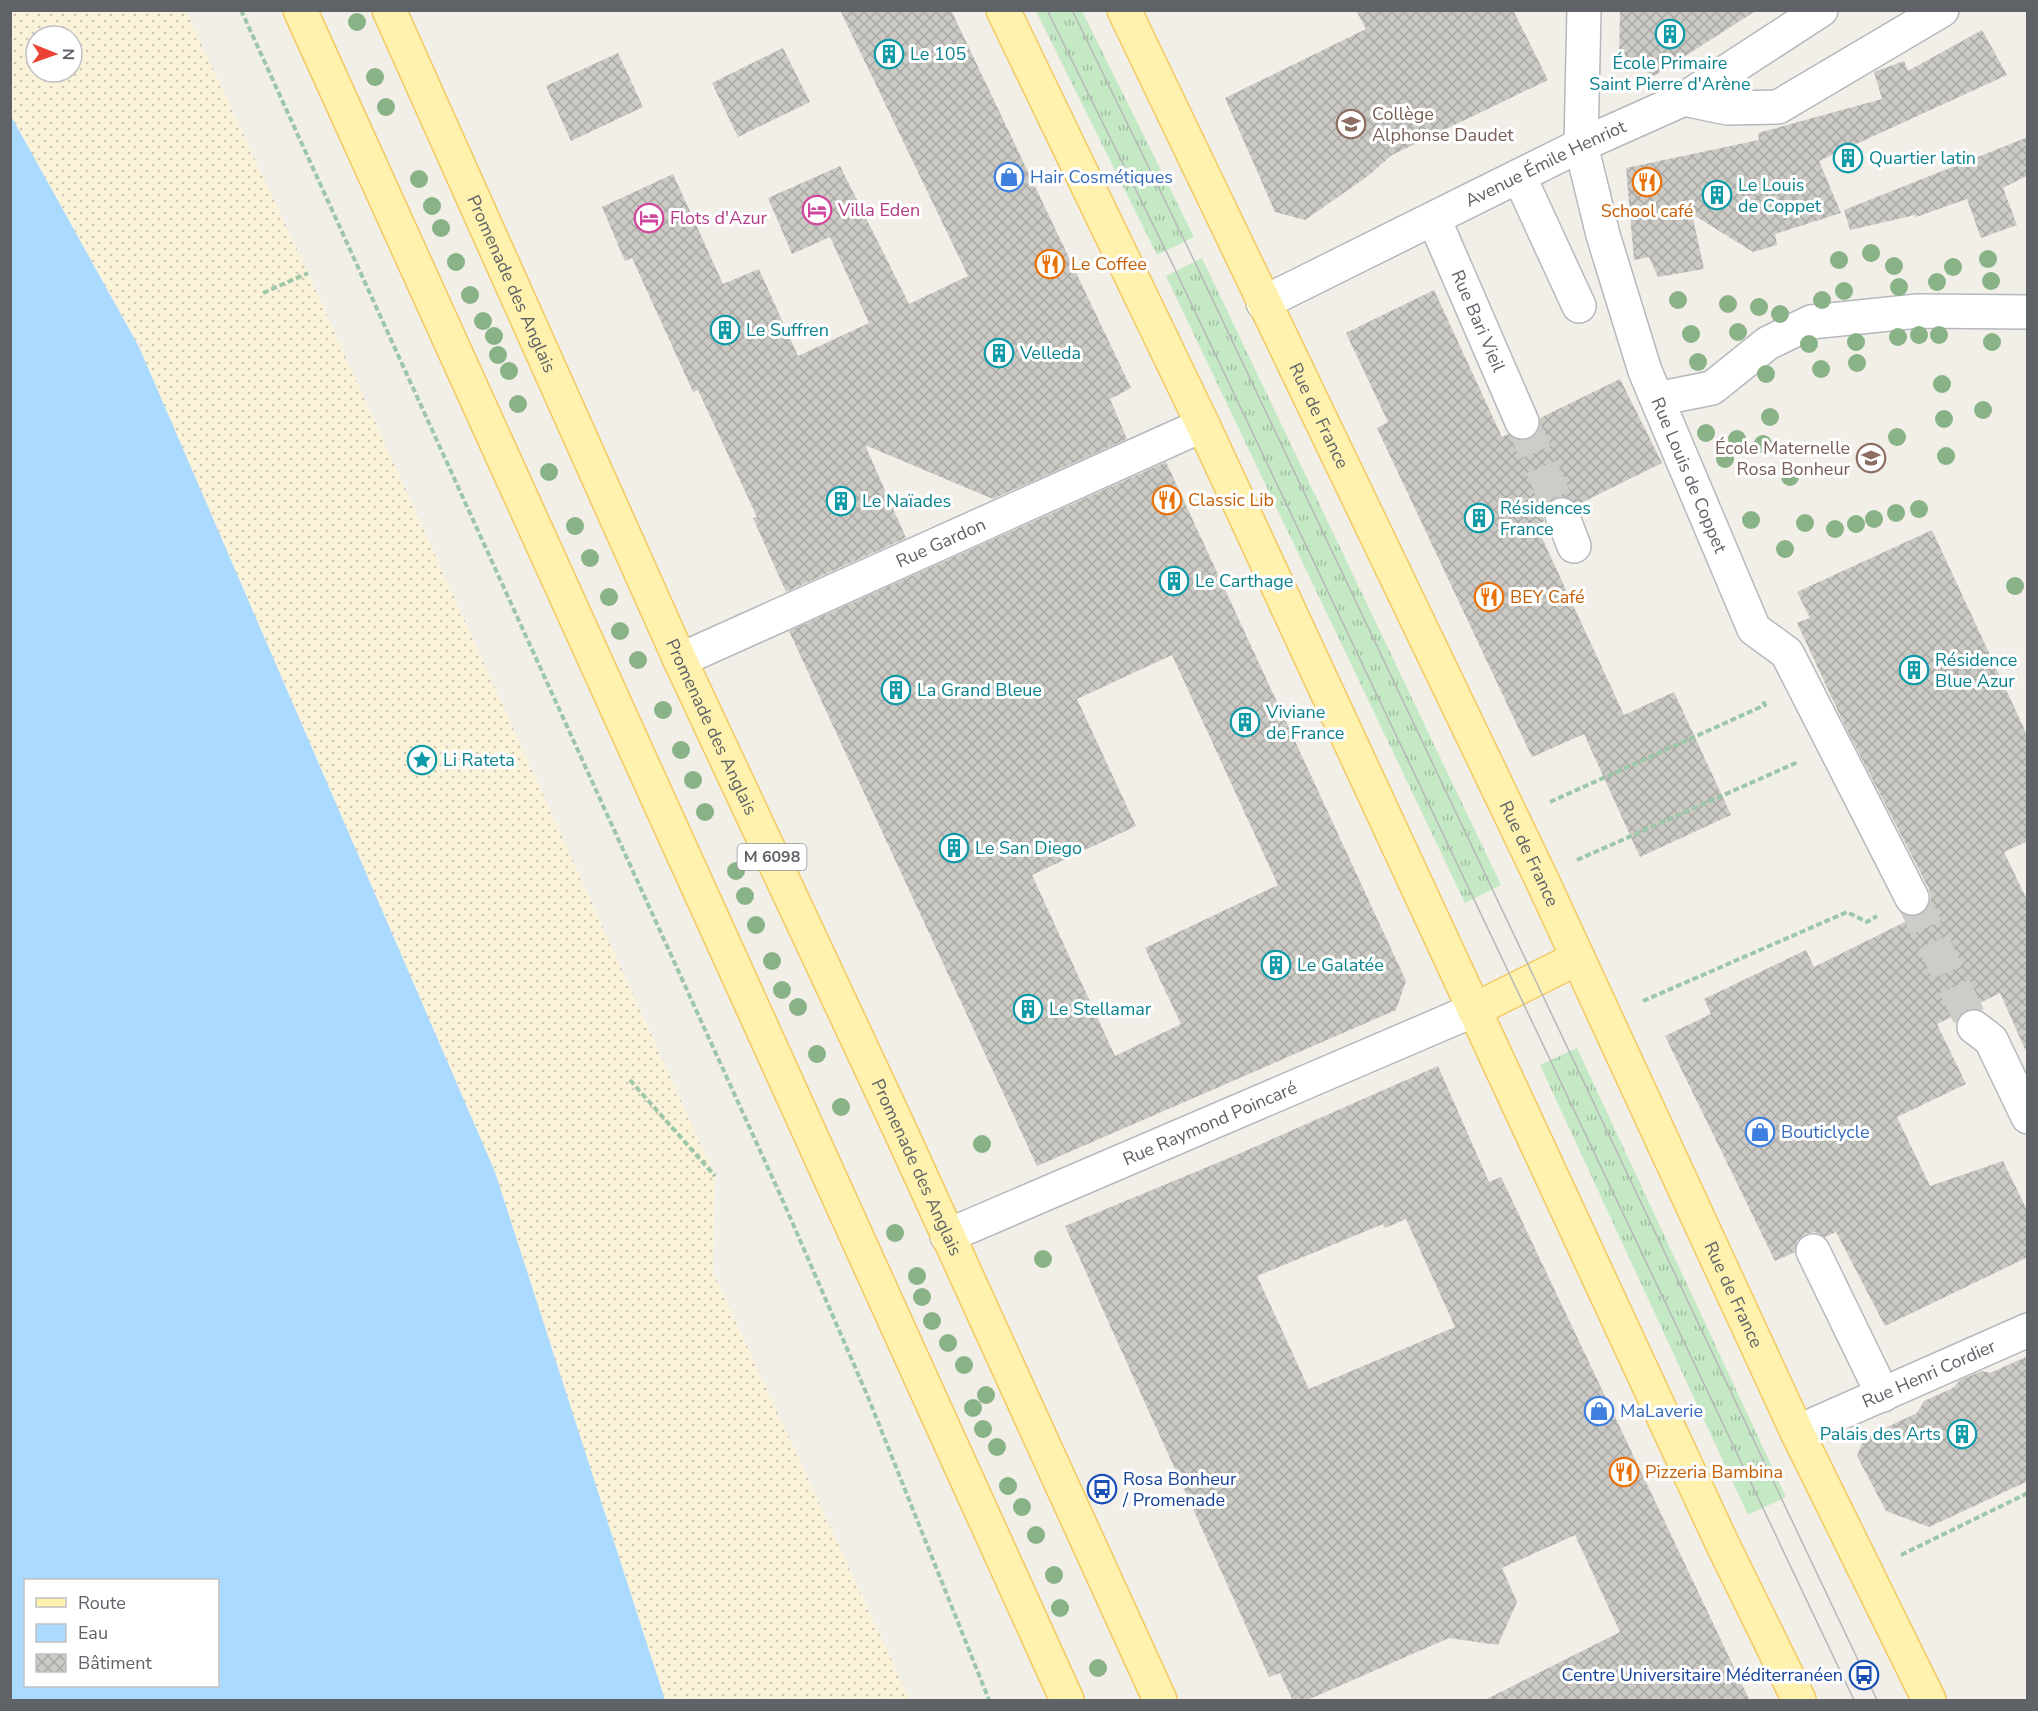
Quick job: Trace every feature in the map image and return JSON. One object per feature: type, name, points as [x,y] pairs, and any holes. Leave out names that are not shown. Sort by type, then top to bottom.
[{"type":"main road","points":[[300,10],[1067,1701]]},
{"type":"main road","name":"Promenade des Anglais","points":[[389,10],[680,660],[1160,1701]]},
{"type":"main road","points":[[1003,10],[1203,424],[1716,1530],[1799,1701]]},
{"type":"main road","name":"Rue de France","points":[[1124,10],[1578,958],[1797,1432],[1929,1701]]},
{"type":"main road","points":[[1474,1010],[1578,958]]},
{"type":"street","name":"Rue Louis de Coppet","points":[[1584,10],[1581,145],[1603,235],[1645,371],[1754,629],[1787,653],[1912,898]]},
{"type":"street","name":"Avenue Émile Henriot","points":[[1263,303],[1581,145],[1684,99],[1821,10]]},
{"type":"street","points":[[1684,99],[1726,108],[1778,107],[1942,10]]},
{"type":"street","points":[[1519,176],[1579,306]]},
{"type":"street","name":"Rue Bari Vieil","points":[[1434,219],[1522,422]]},
{"type":"street","points":[[1657,399],[1712,388],[1768,343],[1811,322],[1918,311],[2028,312]]},
{"type":"street","name":"Rue Gardon","points":[[680,660],[1203,424]]},
{"type":"street","points":[[1562,515],[1574,546]]},
{"type":"street","name":"Rue Raymond Poincaré","points":[[947,1236],[1474,1010]]},
{"type":"street","points":[[1974,1027],[1991,1040],[2028,1117]]},
{"type":"street","points":[[1813,1251],[1883,1395]]},
{"type":"street","name":"Rue Henri Cordier","points":[[1797,1432],[2028,1330]]},
{"type":"path","points":[[242,10],[783,1201],[868,1397],[989,1701]]},
{"type":"path","points":[[263,294],[308,273]]},
{"type":"path","points":[[1544,805],[1765,705],[1761,696]]},
{"type":"path","points":[[1574,861],[1834,746]]},
{"type":"path","points":[[1639,1003],[1847,912],[1867,922],[1912,898]]},
{"type":"path","points":[[630,1080],[715,1176]]},
{"type":"path","points":[[1900,1556],[2028,1493]]},
{"type":"green space","points":[[1036,11],[1082,11],[1194,237],[1157,255]]},
{"type":"green space","points":[[1202,258],[1501,885],[1465,903],[1166,276]]},
{"type":"green space","points":[[1577,1048],[1786,1497],[1748,1515],[1540,1065]]},
{"type":"sand","name":"Li Rateta","points":[[10,11],[186,11],[308,273],[715,1176],[713,1272],[910,1700],[665,1700],[495,1172],[139,347],[11,116]]},
{"type":"water","points":[[11,116],[139,347],[495,1172],[665,1700],[11,1700]]},
{"type":"building","points":[[840,10],[951,10],[1131,388],[1110,399],[1127,439],[993,499],[865,445],[906,538],[786,592],[753,518],[757,517],[698,390],[693,392],[632,258],[625,261],[602,207],[673,174],[723,284],[759,269],[798,356],[869,323],[830,237],[792,254],[768,198],[840,166],[909,304],[968,276]]},
{"type":"building","name":"Collège Alphonse Daudet","points":[[1356,10],[1513,10],[1548,80],[1392,155],[1368,176],[1305,220],[1275,212],[1225,98],[1366,29]]},
{"type":"building","name":"École Primaire Saint Pierre d'Arène","points":[[1620,10],[1757,10],[1654,76],[1619,57]]},
{"type":"building","name":"Le Louis de Coppet","points":[[1982,30],[2007,75],[1819,161],[1841,213],[1775,234],[1777,245],[1753,252],[1692,214],[1704,269],[1658,277],[1649,257],[1634,260],[1626,168],[1759,140],[1758,133],[1882,99],[1874,72],[1904,61],[1908,71]]},
{"type":"building","points":[[783,48],[810,102],[738,137],[712,83]]},
{"type":"building","points":[[618,53],[643,107],[571,141],[546,86]]},
{"type":"building","points":[[2028,137],[2028,175],[2003,188],[2017,225],[1981,238],[1967,199],[1916,217],[1915,215],[1850,230],[1844,210]]},
{"type":"building","name":"Résidences France","points":[[1434,290],[1502,437],[1508,434],[1519,440],[1530,439],[1537,433],[1540,418],[1620,379],[1662,463],[1577,505],[1565,497],[1555,498],[1547,504],[1543,513],[1544,521],[1536,525],[1624,715],[1674,692],[1731,815],[1640,857],[1584,734],[1532,757],[1377,428],[1388,422],[1346,333]]},
{"type":"building","points":[[1166,462],[1406,981],[1396,1010],[1037,1166],[789,631]],"holes":[[[1172,655],[1278,885],[1145,948],[1181,1024],[1115,1056],[1032,875],[1136,826],[1077,699]]]},
{"type":"building","points":[[1932,530],[2028,737],[2028,841],[2004,852],[2028,902],[2028,1056],[2000,993],[1937,1024],[1966,1084],[1897,1117],[1930,1186],[2003,1161],[2028,1212],[2028,1257],[1885,1326],[1836,1232],[1825,1237],[1815,1232],[1805,1234],[1797,1241],[1795,1252],[1775,1261],[1665,1036],[1711,1014],[1704,999],[1806,950],[1814,967],[1921,914],[1928,908],[1931,898],[1929,889],[1845,726],[1797,623],[1810,618],[1797,592]]},
{"type":"building","points":[[1438,1066],[1489,1182],[1501,1177],[1750,1701],[1483,1701],[1620,1632],[1575,1535],[1502,1568],[1517,1602],[1498,1645],[1449,1638],[1305,1701],[1293,1701],[1280,1673],[1269,1677],[1065,1226],[1234,1156]],"holes":[[[1406,1219],[1455,1327],[1309,1389],[1257,1276],[1383,1224],[1385,1228]]]},
{"type":"building","name":"Palais des Arts","points":[[2028,1356],[2028,1481],[1929,1527],[1886,1511],[1857,1456],[1864,1438],[1917,1413],[1924,1401],[1953,1388],[1960,1380],[1982,1371],[1990,1373]]},
{"type":"tunnel","points":[[1522,422],[1562,515]]},
{"type":"tunnel","points":[[1912,898],[1974,1027]]},
{"type":"tram line","points":[[1047,10],[1171,261],[1854,1700]]},
{"type":"tram line","points":[[1072,10],[1190,252],[1877,1700]]},
{"type":"place","name":"École Primaire Saint Pierre d'Arène","points":[[1670,34]]},
{"type":"place","name":"Le 105","points":[[889,54]]},
{"type":"place","name":"Collège Alphonse Daudet","points":[[1351,124]]},
{"type":"place","name":"Quartier latin","points":[[1848,158]]},
{"type":"place","name":"Hair Cosmétiques","points":[[1009,177]]},
{"type":"place","name":"School café","points":[[1647,182]]},
{"type":"place","name":"Le Louis de Coppet","points":[[1717,195]]},
{"type":"place","name":"Villa Eden","points":[[817,210]]},
{"type":"place","name":"Flots d'Azur","points":[[649,218]]},
{"type":"place","name":"Le Coffee","points":[[1050,264]]},
{"type":"place","name":"Le Suffren","points":[[725,330]]},
{"type":"place","name":"Velleda","points":[[999,353]]},
{"type":"place","name":"École Maternelle Rosa Bonheur","points":[[1871,458]]},
{"type":"place","name":"Classic Lib","points":[[1167,500]]},
{"type":"place","name":"Le Naïades","points":[[841,501]]},
{"type":"place","name":"Résidences France","points":[[1479,518]]},
{"type":"place","name":"Le Carthage","points":[[1174,581]]},
{"type":"place","name":"BEY Café","points":[[1489,597]]},
{"type":"place","name":"Résidence Blue Azur","points":[[1914,670]]},
{"type":"place","name":"La Grand Bleue","points":[[896,690]]},
{"type":"place","name":"Viviane de France","points":[[1245,722]]},
{"type":"place","name":"Li Rateta","points":[[422,760]]},
{"type":"place","name":"Le San Diego","points":[[954,848]]},
{"type":"place","name":"Le Galatée","points":[[1276,965]]},
{"type":"place","name":"Le Stellamar","points":[[1028,1009]]},
{"type":"place","name":"Bouticlycle","points":[[1760,1132]]},
{"type":"place","name":"MaLaverie","points":[[1599,1411]]},
{"type":"place","name":"Palais des Arts","points":[[1962,1434]]},
{"type":"place","name":"Pizzeria Bambina","points":[[1624,1472]]},
{"type":"place","name":"Rosa Bonheur / Promenade","points":[[1102,1489]]},
{"type":"place","name":"Centre Universitaire Méditerranéen","points":[[1864,1675]]}]
